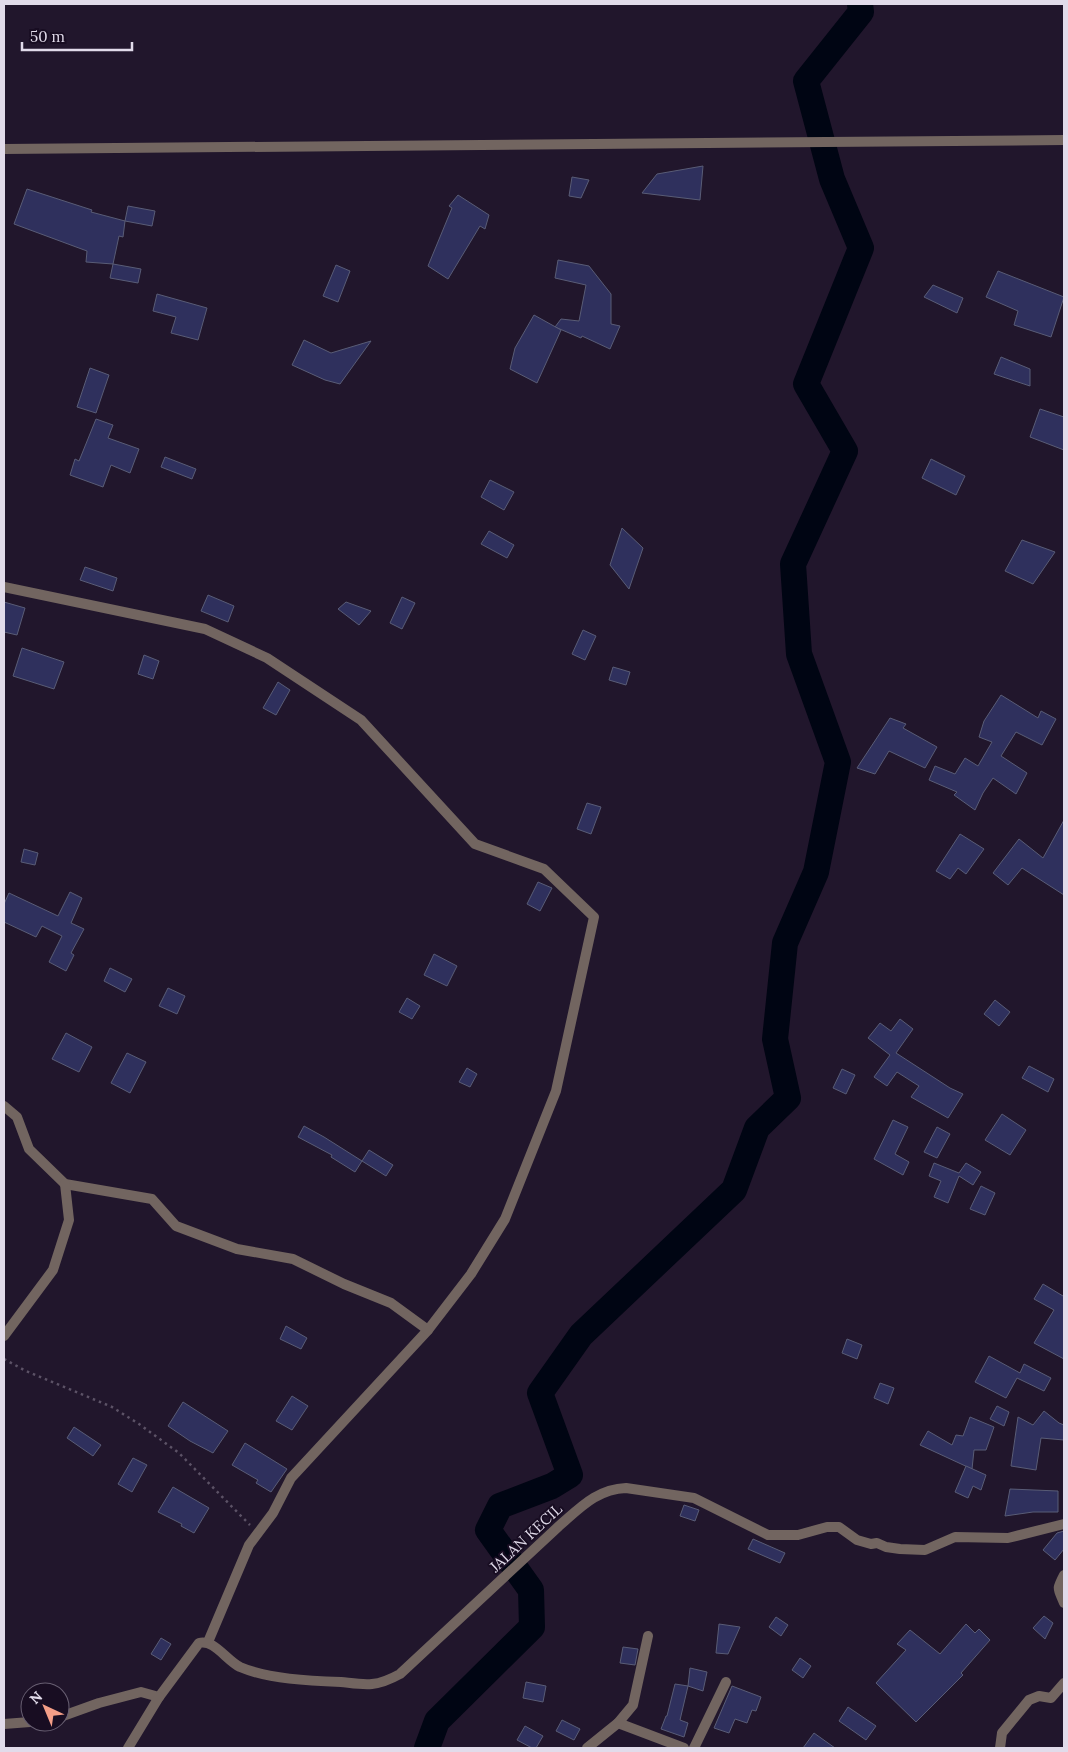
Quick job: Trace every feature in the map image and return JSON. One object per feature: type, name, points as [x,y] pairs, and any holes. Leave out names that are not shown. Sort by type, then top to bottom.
[{"type":"street","points":[[4,149],[1064,140]]},
{"type":"street","points":[[4,587],[205,629],[267,658],[361,720],[475,844],[544,869],[594,917],[556,1091],[505,1219],[471,1274],[428,1330],[291,1478],[273,1513],[249,1546],[208,1642],[199,1643],[159,1697],[128,1748]]},
{"type":"street","points":[[4,1106],[17,1117],[29,1149],[65,1184],[152,1199],[176,1226],[237,1249],[293,1259],[344,1284],[391,1303],[428,1330]]},
{"type":"street","points":[[4,1336],[53,1270],[69,1220],[65,1184]]},
{"type":"street","name":"JALAN KECIL","points":[[208,1642],[228,1660],[248,1670],[300,1680],[372,1684],[387,1681],[400,1674],[559,1526],[602,1492],[616,1488],[694,1498],[768,1535],[798,1535],[827,1527],[839,1527],[857,1540],[900,1549],[925,1550],[955,1537],[1008,1538],[1064,1524]]},
{"type":"street","points":[[1064,1575],[1058,1592],[1064,1603]]},
{"type":"street","points":[[586,1748],[618,1723],[633,1705],[648,1636]]},
{"type":"street","points":[[694,1748],[726,1682]]},
{"type":"street","points":[[1000,1748],[1002,1733],[1029,1700],[1039,1696],[1051,1698],[1064,1683]]},
{"type":"street","points":[[70,1713],[99,1703],[141,1692],[159,1697]]},
{"type":"street","points":[[4,1724],[20,1723]]},
{"type":"street","points":[[618,1723],[684,1748]]},
{"type":"path","points":[[4,1359],[26,1371],[112,1407],[139,1424],[179,1452],[258,1533]]},
{"type":"building","points":[[703,166],[700,200],[642,193],[657,174]]},
{"type":"building","points":[[572,177],[589,180],[581,198],[569,196]]},
{"type":"building","points":[[27,189],[92,210],[91,212],[125,221],[123,237],[119,236],[113,264],[86,262],[87,251],[14,224]]},
{"type":"building","points":[[458,195],[489,215],[485,229],[480,226],[448,279],[428,266],[452,208],[449,206]]},
{"type":"building","points":[[128,206],[155,211],[152,226],[125,221]]},
{"type":"building","points":[[558,260],[589,266],[611,294],[611,324],[620,326],[610,349],[582,336],[581,338],[555,327],[561,319],[579,321],[586,285],[555,278]]},
{"type":"building","points":[[113,264],[141,269],[138,283],[110,278]]},
{"type":"building","points":[[336,265],[350,271],[338,302],[323,296]]},
{"type":"building","points":[[998,271],[1064,297],[1051,337],[1014,325],[1018,311],[986,297]]},
{"type":"building","points":[[933,285],[963,298],[957,313],[924,297]]},
{"type":"building","points":[[157,294],[207,308],[198,340],[171,333],[176,317],[153,311]]},
{"type":"building","points":[[534,315],[561,330],[537,383],[510,369],[515,348]]},
{"type":"building","points":[[304,340],[331,353],[371,341],[340,384],[325,380],[292,365]]},
{"type":"building","points":[[1001,357],[1030,369],[1030,386],[994,374]]},
{"type":"building","points":[[90,368],[109,375],[96,413],[77,407]]},
{"type":"building","points":[[1040,409],[1064,417],[1064,450],[1030,437]]},
{"type":"building","points":[[96,419],[113,425],[108,438],[139,449],[130,473],[111,465],[103,487],[70,475],[75,459],[79,461]]},
{"type":"building","points":[[165,457],[196,469],[192,479],[161,467]]},
{"type":"building","points":[[931,459],[965,476],[956,495],[922,478]]},
{"type":"building","points":[[490,480],[514,492],[504,510],[481,497]]},
{"type":"building","points":[[622,528],[643,548],[629,589],[610,565]]},
{"type":"building","points":[[489,531],[514,545],[507,558],[481,544]]},
{"type":"building","points":[[1022,540],[1055,552],[1033,584],[1005,571]]},
{"type":"building","points":[[85,567],[117,578],[113,591],[80,580]]},
{"type":"building","points":[[208,595],[234,606],[228,622],[201,611]]},
{"type":"building","points":[[402,597],[415,603],[402,629],[390,623]]},
{"type":"building","points":[[4,602],[25,608],[17,635],[4,632]]},
{"type":"building","points":[[346,602],[371,611],[359,625],[338,609]]},
{"type":"building","points":[[583,630],[596,636],[585,660],[572,654]]},
{"type":"building","points":[[22,648],[64,662],[54,689],[13,676]]},
{"type":"building","points":[[144,655],[159,661],[153,679],[138,674]]},
{"type":"building","points":[[613,667],[630,672],[626,685],[609,680]]},
{"type":"building","points":[[278,682],[290,690],[276,715],[263,708]]},
{"type":"building","points":[[1001,695],[1038,718],[1041,711],[1056,719],[1042,745],[1016,732],[1001,756],[1027,773],[1016,794],[993,778],[975,810],[954,795],[957,792],[929,780],[935,766],[955,774],[965,758],[978,766],[992,742],[979,737],[984,721]]},
{"type":"building","points":[[890,718],[906,724],[903,728],[937,747],[925,768],[889,751],[875,774],[857,768]]},
{"type":"building","points":[[587,803],[601,807],[591,834],[577,829]]},
{"type":"building","points":[[1064,820],[1064,895],[1022,868],[1008,885],[993,873],[1019,839],[1043,858]]},
{"type":"building","points":[[960,834],[984,849],[966,874],[958,868],[950,879],[936,871]]},
{"type":"building","points":[[24,849],[38,853],[35,865],[21,862]]},
{"type":"building","points":[[538,882],[552,888],[540,911],[527,904]]},
{"type":"building","points":[[70,892],[82,898],[71,923],[84,929],[71,953],[74,955],[66,971],[49,962],[62,936],[42,926],[36,937],[4,922],[4,904],[9,893],[58,916]]},
{"type":"building","points":[[434,954],[457,966],[447,986],[424,975]]},
{"type":"building","points":[[110,968],[132,979],[125,992],[104,981]]},
{"type":"building","points":[[168,988],[185,996],[177,1014],[159,1006]]},
{"type":"building","points":[[407,998],[420,1006],[412,1019],[399,1012]]},
{"type":"building","points":[[995,1000],[1010,1012],[999,1026],[984,1014]]},
{"type":"building","points":[[900,1019],[913,1029],[896,1053],[950,1088],[963,1094],[948,1118],[911,1097],[919,1086],[897,1072],[887,1086],[874,1077],[890,1055],[868,1038],[880,1023],[891,1031]]},
{"type":"building","points":[[66,1033],[92,1047],[79,1072],[52,1059]]},
{"type":"building","points":[[127,1053],[146,1062],[130,1093],[111,1083]]},
{"type":"building","points":[[1029,1066],[1054,1079],[1048,1092],[1022,1078]]},
{"type":"building","points":[[467,1068],[477,1074],[470,1087],[459,1082]]},
{"type":"building","points":[[842,1069],[855,1075],[846,1094],[833,1088]]},
{"type":"building","points":[[1002,1114],[1026,1130],[1010,1155],[985,1140]]},
{"type":"building","points":[[893,1120],[908,1127],[895,1154],[909,1162],[903,1175],[874,1159]]},
{"type":"building","points":[[304,1126],[362,1161],[355,1172],[331,1157],[332,1155],[298,1137]]},
{"type":"building","points":[[937,1127],[950,1134],[937,1158],[924,1152]]},
{"type":"building","points":[[369,1150],[393,1165],[386,1176],[362,1161]]},
{"type":"building","points":[[934,1163],[959,1173],[966,1163],[981,1172],[973,1185],[959,1176],[948,1203],[934,1197],[941,1181],[929,1176]]},
{"type":"building","points":[[981,1186],[995,1193],[985,1215],[970,1209]]},
{"type":"building","points":[[1043,1284],[1064,1295],[1064,1359],[1034,1343],[1054,1310],[1034,1299]]},
{"type":"building","points":[[286,1326],[307,1338],[301,1349],[280,1339]]},
{"type":"building","points":[[847,1339],[862,1345],[857,1359],[842,1353]]},
{"type":"building","points":[[989,1356],[1020,1373],[1024,1364],[1051,1378],[1044,1391],[1017,1378],[1006,1398],[975,1382]]},
{"type":"building","points":[[880,1383],[894,1388],[888,1404],[874,1398]]},
{"type":"building","points":[[292,1396],[308,1406],[292,1430],[276,1421]]},
{"type":"building","points":[[183,1402],[228,1431],[213,1453],[190,1441],[168,1426]]},
{"type":"building","points":[[997,1406],[1009,1412],[1004,1426],[990,1419]]},
{"type":"building","points":[[1044,1411],[1064,1425],[1064,1440],[1041,1438],[1036,1470],[1011,1466],[1018,1417],[1033,1425]]},
{"type":"building","points":[[970,1417],[994,1427],[986,1450],[974,1450],[972,1469],[920,1445],[928,1431],[952,1445],[956,1435],[963,1436]]},
{"type":"building","points":[[74,1427],[101,1445],[93,1456],[67,1438]]},
{"type":"building","points":[[245,1443],[287,1469],[271,1492],[256,1483],[258,1480],[232,1465]]},
{"type":"building","points":[[133,1458],[147,1465],[132,1492],[118,1484]]},
{"type":"building","points":[[966,1466],[986,1475],[981,1490],[973,1486],[968,1498],[955,1492]]},
{"type":"building","points":[[173,1487],[209,1508],[194,1533],[181,1526],[182,1524],[158,1512]]},
{"type":"building","points":[[1010,1489],[1058,1491],[1058,1512],[1033,1512],[1005,1516]]},
{"type":"building","points":[[684,1505],[699,1510],[695,1521],[680,1516]]},
{"type":"building","points":[[1064,1531],[1064,1549],[1055,1560],[1043,1550],[1057,1533]]},
{"type":"building","points":[[753,1539],[785,1553],[780,1563],[748,1549]]},
{"type":"building","points":[[1044,1616],[1053,1623],[1045,1639],[1033,1628]]},
{"type":"building","points":[[776,1617],[788,1625],[781,1636],[769,1627]]},
{"type":"building","points":[[719,1624],[740,1627],[728,1654],[716,1653]]},
{"type":"building","points":[[966,1624],[975,1633],[979,1629],[990,1640],[961,1673],[963,1675],[916,1722],[876,1683],[906,1650],[897,1644],[910,1630],[940,1654]]},
{"type":"building","points":[[161,1638],[171,1644],[161,1660],[151,1654]]},
{"type":"building","points":[[623,1647],[638,1649],[635,1665],[620,1663]]},
{"type":"building","points":[[800,1658],[811,1666],[803,1678],[792,1670]]},
{"type":"building","points":[[690,1668],[707,1672],[703,1691],[688,1686]]},
{"type":"building","points":[[526,1682],[546,1686],[543,1702],[523,1698]]},
{"type":"building","points":[[675,1684],[688,1686],[680,1720],[688,1723],[684,1737],[661,1729],[667,1716]]},
{"type":"building","points":[[732,1686],[761,1697],[756,1711],[752,1710],[747,1723],[735,1719],[729,1733],[714,1728]]},
{"type":"building","points":[[848,1707],[876,1726],[866,1740],[839,1721]]},
{"type":"building","points":[[562,1720],[580,1729],[574,1740],[556,1731]]},
{"type":"building","points":[[525,1726],[543,1736],[536,1748],[532,1748],[517,1740]]},
{"type":"building","points":[[814,1733],[835,1748],[803,1748]]},
{"type":"waterway","points":[[427,1748],[437,1721],[532,1627],[531,1590],[488,1530],[500,1506],[552,1486],[570,1475],[540,1393],[581,1335],[734,1190],[757,1128],[788,1098],[775,1039],[785,943],[816,872],[838,762],[799,654],[793,564],[845,451],[806,384],[861,248],[832,179],[806,81],[861,12],[860,4]]}]
